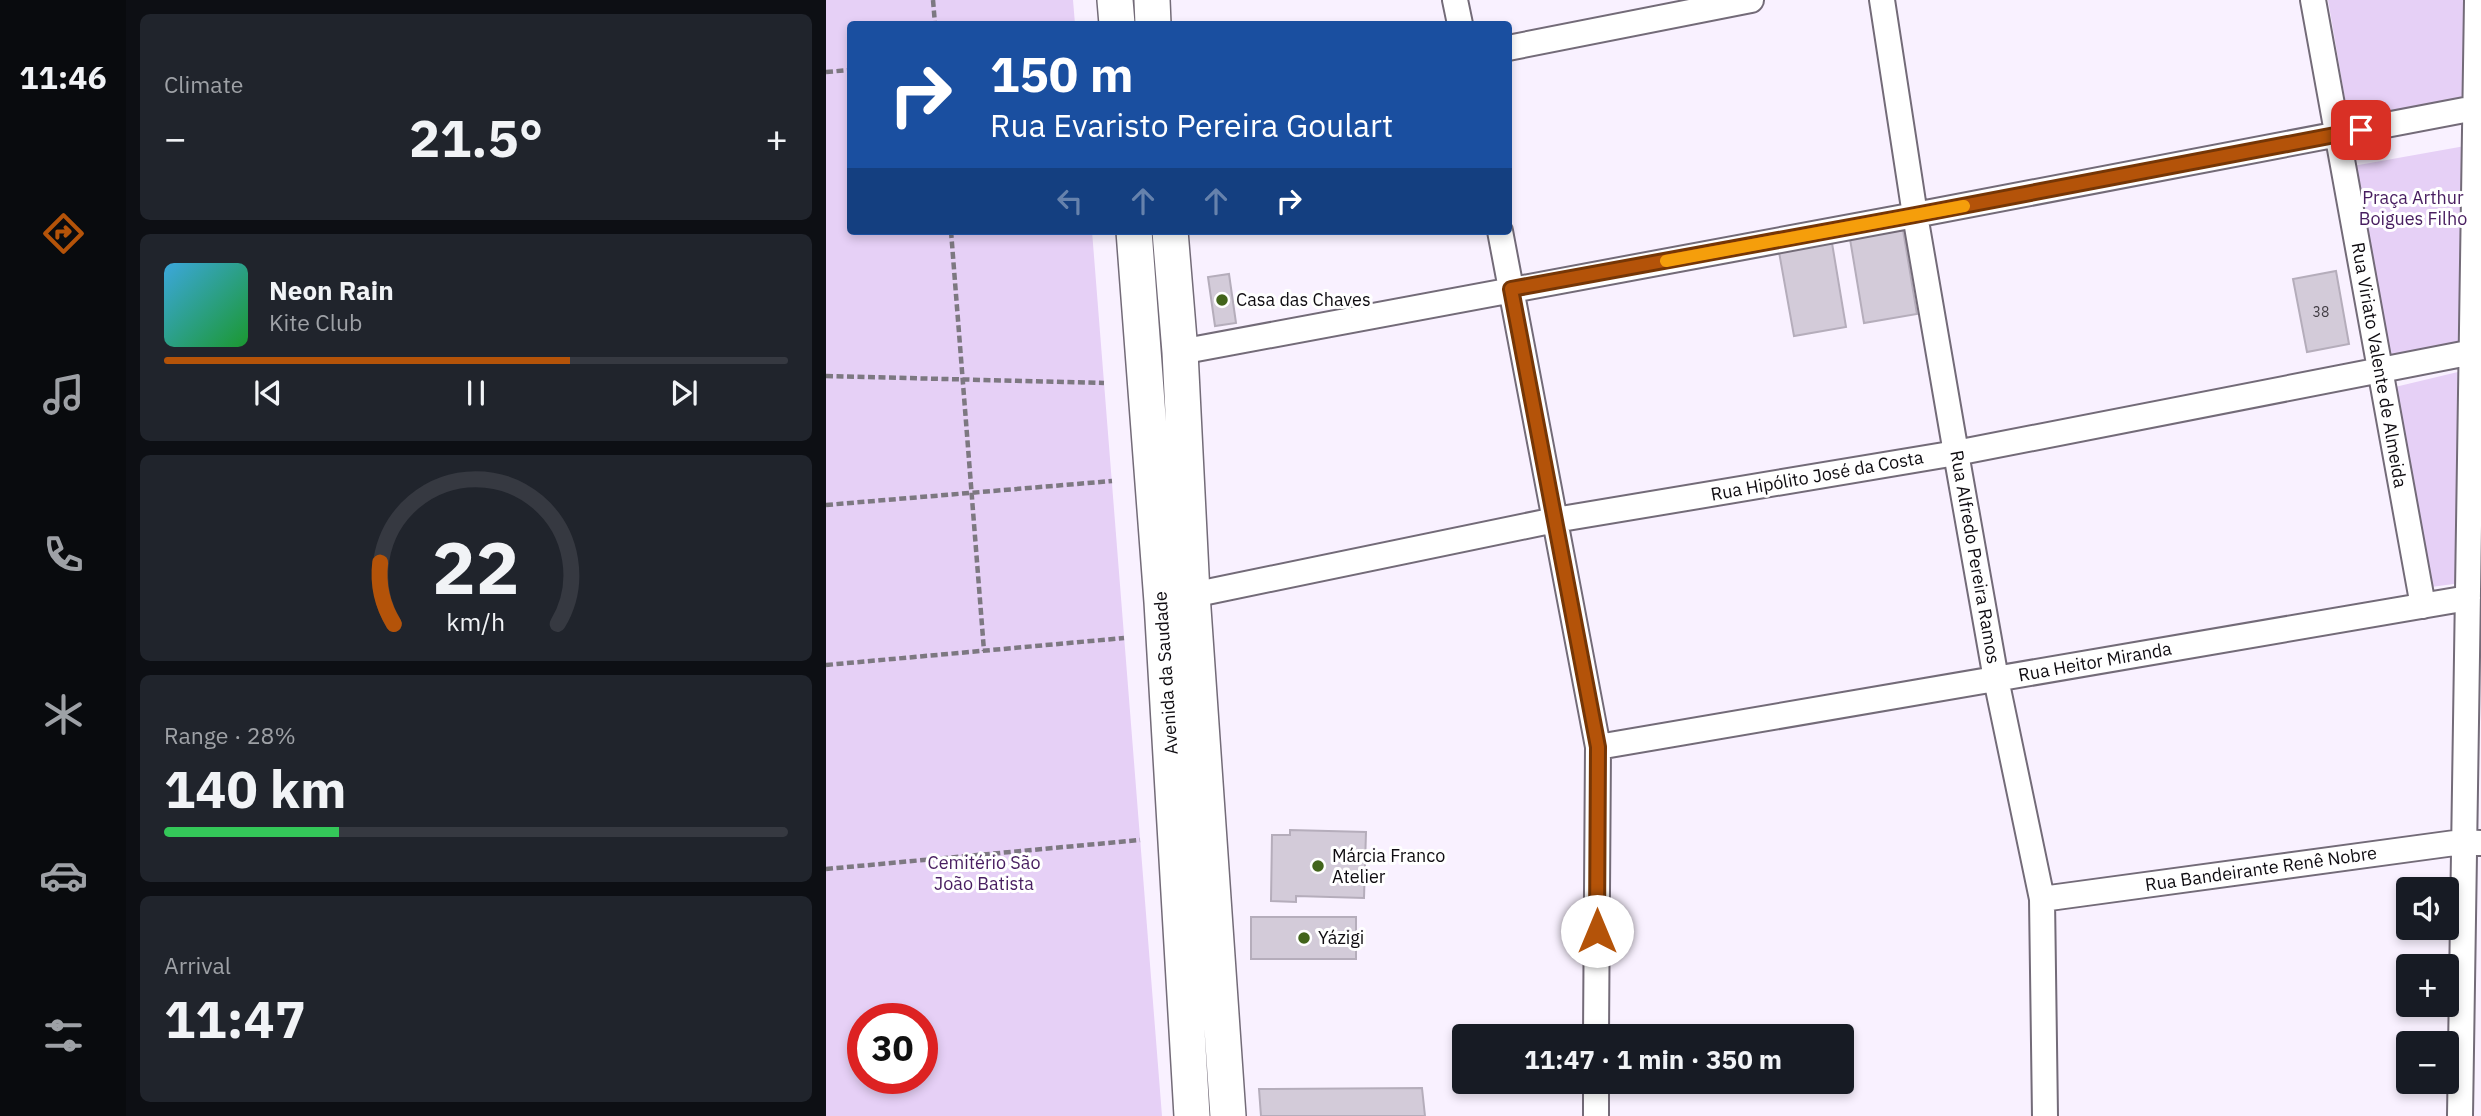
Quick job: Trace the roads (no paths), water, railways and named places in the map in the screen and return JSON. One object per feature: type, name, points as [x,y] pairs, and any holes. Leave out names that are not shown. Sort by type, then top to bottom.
[{"type":"street","points":[[1115,0],[1117,21]]},
{"type":"street","points":[[1152,0],[1153,21]]},
{"type":"street","points":[[1455,0],[1459,21]]},
{"type":"street","points":[[1512,47],[1751,0]]},
{"type":"street","name":"Rua Alfredo Pereira Ramos","points":[[1882,0],[1915,215],[1996,679],[2042,899],[2045,1116]]},
{"type":"street","name":"Rua Viriato Valente de Almeida","points":[[2314,0],[2423,606]]},
{"type":"street","points":[[2460,1116],[2472,842],[2468,598],[2475,470],[2473,352],[2475,108],[2479,75],[2477,0]]},
{"type":"street","points":[[1180,352],[2475,108]]},
{"type":"street","name":"Avenida da Saudade","points":[[1133,235],[1177,598],[1228,1116]]},
{"type":"street","name":"Avenida da Saudade","points":[[1170,235],[1180,352],[1177,598],[1192,1116]]},
{"type":"street","points":[[1501,235],[1598,747],[1596,1024]]},
{"type":"street","name":"Rua Hipólito José da Costa","points":[[1177,598],[1555,520],[1956,453],[2473,352]]},
{"type":"street","name":"Rua Heitor Miranda","points":[[1598,747],[2468,598]]},
{"type":"street","name":"Rua Bandeirante Renê Nobre","points":[[2042,899],[2472,842]]},
{"type":"street","points":[[1596,1094],[1596,1116]]},
{"type":"place","name":"Casa das Chaves","points":[[1222,300]]},
{"type":"place","name":"Márcia Franco Atelier","points":[[1318,866]]},
{"type":"place","name":"Yázigi","points":[[1304,938]]},
{"type":"park label","name":"Praça Arthur Boigues Filho","points":[[2413,208]]},
{"type":"park label","name":"Cemitério São João Batista","points":[[984,873]]}]
